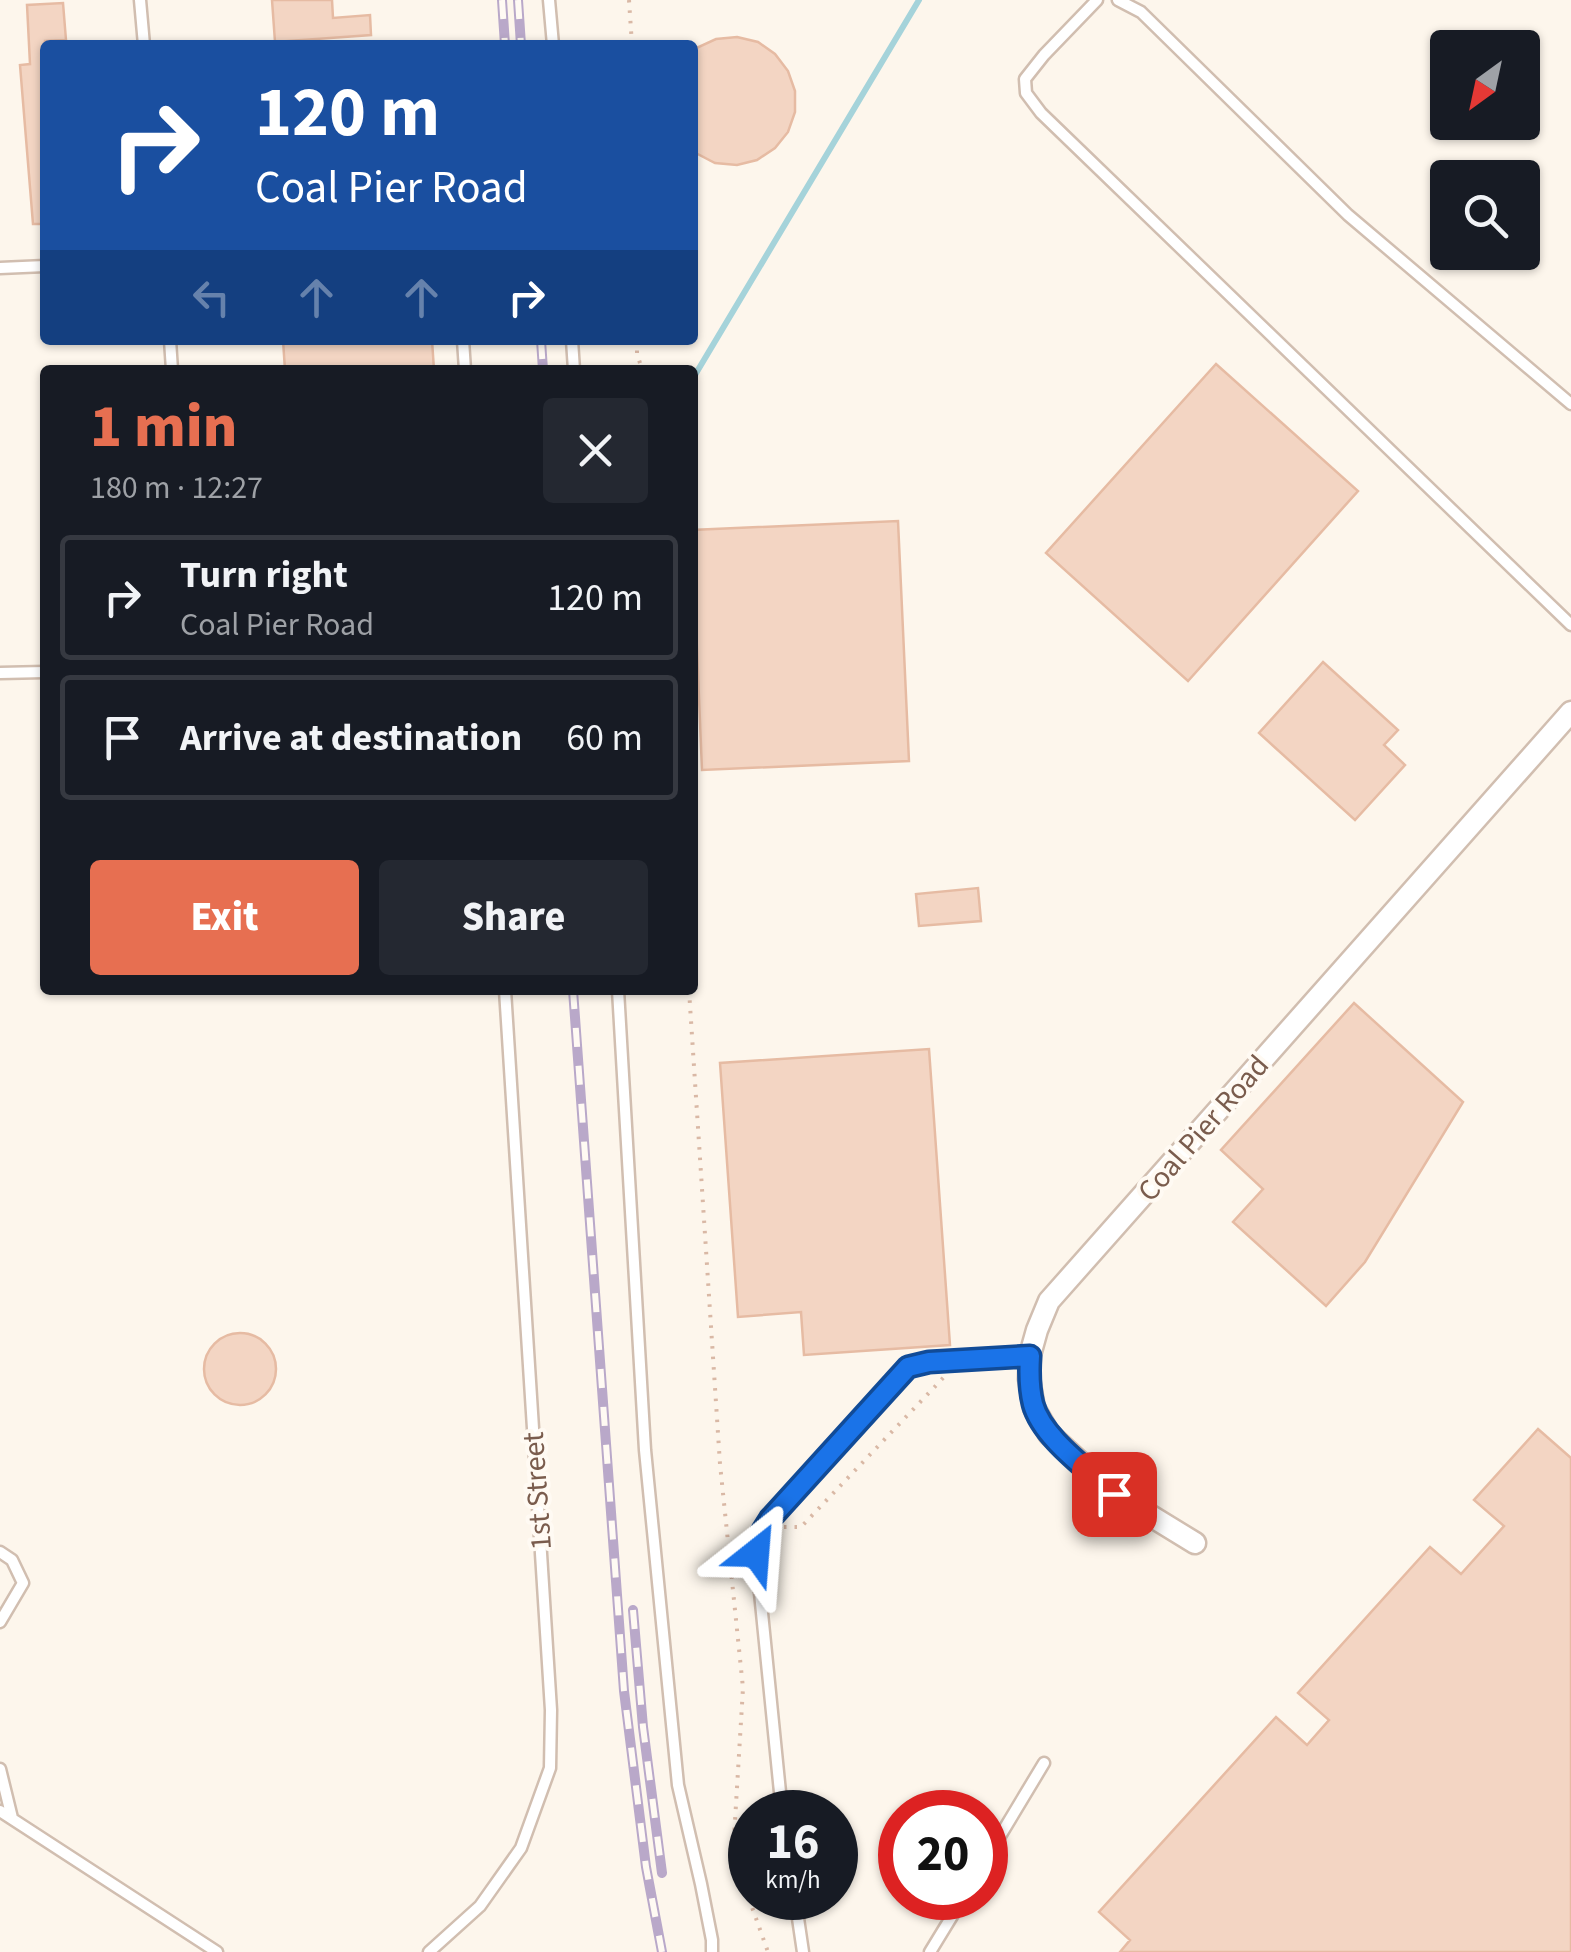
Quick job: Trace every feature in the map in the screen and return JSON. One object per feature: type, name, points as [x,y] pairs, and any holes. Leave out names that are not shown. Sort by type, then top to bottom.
[{"type":"street","name":"Coal Pier Road","points":[[1195,1543],[1114,1494],[1049,1434],[1034,1408],[1029,1380],[1030,1356],[1049,1301],[1568,720]]},
{"type":"lane","points":[[140,0],[144,40]]},
{"type":"lane","points":[[549,0],[553,40]]},
{"type":"lane","points":[[1097,0],[1026,79],[1026,93],[1041,113],[1571,625]]},
{"type":"lane","points":[[1118,0],[1141,12],[1348,215],[1571,404]]},
{"type":"lane","points":[[0,268],[40,266]]},
{"type":"lane","points":[[0,673],[40,672]]},
{"type":"lane","name":"1st Street","points":[[429,1952],[480,1906],[520,1848],[550,1768],[551,1710],[504,995]]},
{"type":"lane","points":[[618,995],[645,1450],[678,1785],[705,1902],[712,1952]]},
{"type":"lane","points":[[780,1790],[756,1553],[760,1535],[770,1519],[908,1367],[929,1362],[1030,1356]]},
{"type":"lane","points":[[0,1552],[12,1560],[23,1583],[0,1622]]},
{"type":"lane","points":[[1008,1823],[1044,1763]]},
{"type":"lane","points":[[0,1769],[12,1819]]},
{"type":"lane","points":[[0,1811],[217,1952]]},
{"type":"lane","points":[[798,1920],[803,1952]]},
{"type":"lane","points":[[930,1952],[950,1920]]},
{"type":"path","points":[[629,0],[632,40]]},
{"type":"path","points":[[689,995],[720,1464],[743,1688],[734,1854],[768,1952]]},
{"type":"path","points":[[781,1530],[802,1527],[946,1376]]},
{"type":"building","points":[[272,0],[332,0],[333,18],[370,15],[371,35],[275,40]]},
{"type":"building","points":[[63,3],[66,40],[40,40],[40,224],[33,224],[20,65],[30,64],[27,5]]},
{"type":"building","points":[[737,37],[758,42],[775,54],[788,71],[795,91],[795,112],[788,132],[775,148],[757,160],[737,165],[715,163],[698,154],[698,47],[716,39]]},
{"type":"building","points":[[283,345],[432,345],[434,365],[285,365]]},
{"type":"building","points":[[1216,364],[1358,491],[1188,681],[1046,553]]},
{"type":"building","points":[[898,521],[909,761],[702,770],[698,530]]},
{"type":"building","points":[[1323,662],[1398,730],[1384,745],[1405,765],[1355,820],[1259,733]]},
{"type":"building","points":[[978,888],[981,921],[919,926],[916,894]]},
{"type":"building","points":[[1354,1003],[1463,1102],[1365,1262],[1326,1306],[1233,1222],[1263,1189],[1221,1150]]},
{"type":"building","points":[[929,1049],[950,1345],[804,1355],[801,1312],[738,1317],[720,1063]]},
{"type":"building","points":[[240,1333],[265,1344],[276,1369],[265,1394],[240,1405],[215,1394],[204,1369],[215,1344]]},
{"type":"building","points":[[1538,1429],[1571,1458],[1571,1952],[1120,1952],[1130,1940],[1099,1912],[1276,1717],[1307,1745],[1329,1720],[1298,1693],[1430,1547],[1461,1574],[1504,1526],[1474,1500]]},
{"type":"waterway","points":[[698,370],[919,0]]},
{"type":"railway","points":[[502,0],[505,40]]},
{"type":"railway","points":[[518,0],[521,40]]},
{"type":"railway","points":[[541,345],[543,365]]},
{"type":"railway","points":[[573,995],[624,1691],[646,1867],[662,1952]]},
{"type":"railway","points":[[633,1610],[662,1873]]},
{"type":"route","points":[[756,1553],[760,1535],[770,1519],[908,1367],[929,1362],[1030,1356],[1034,1408],[1049,1434],[1114,1494]]}]
